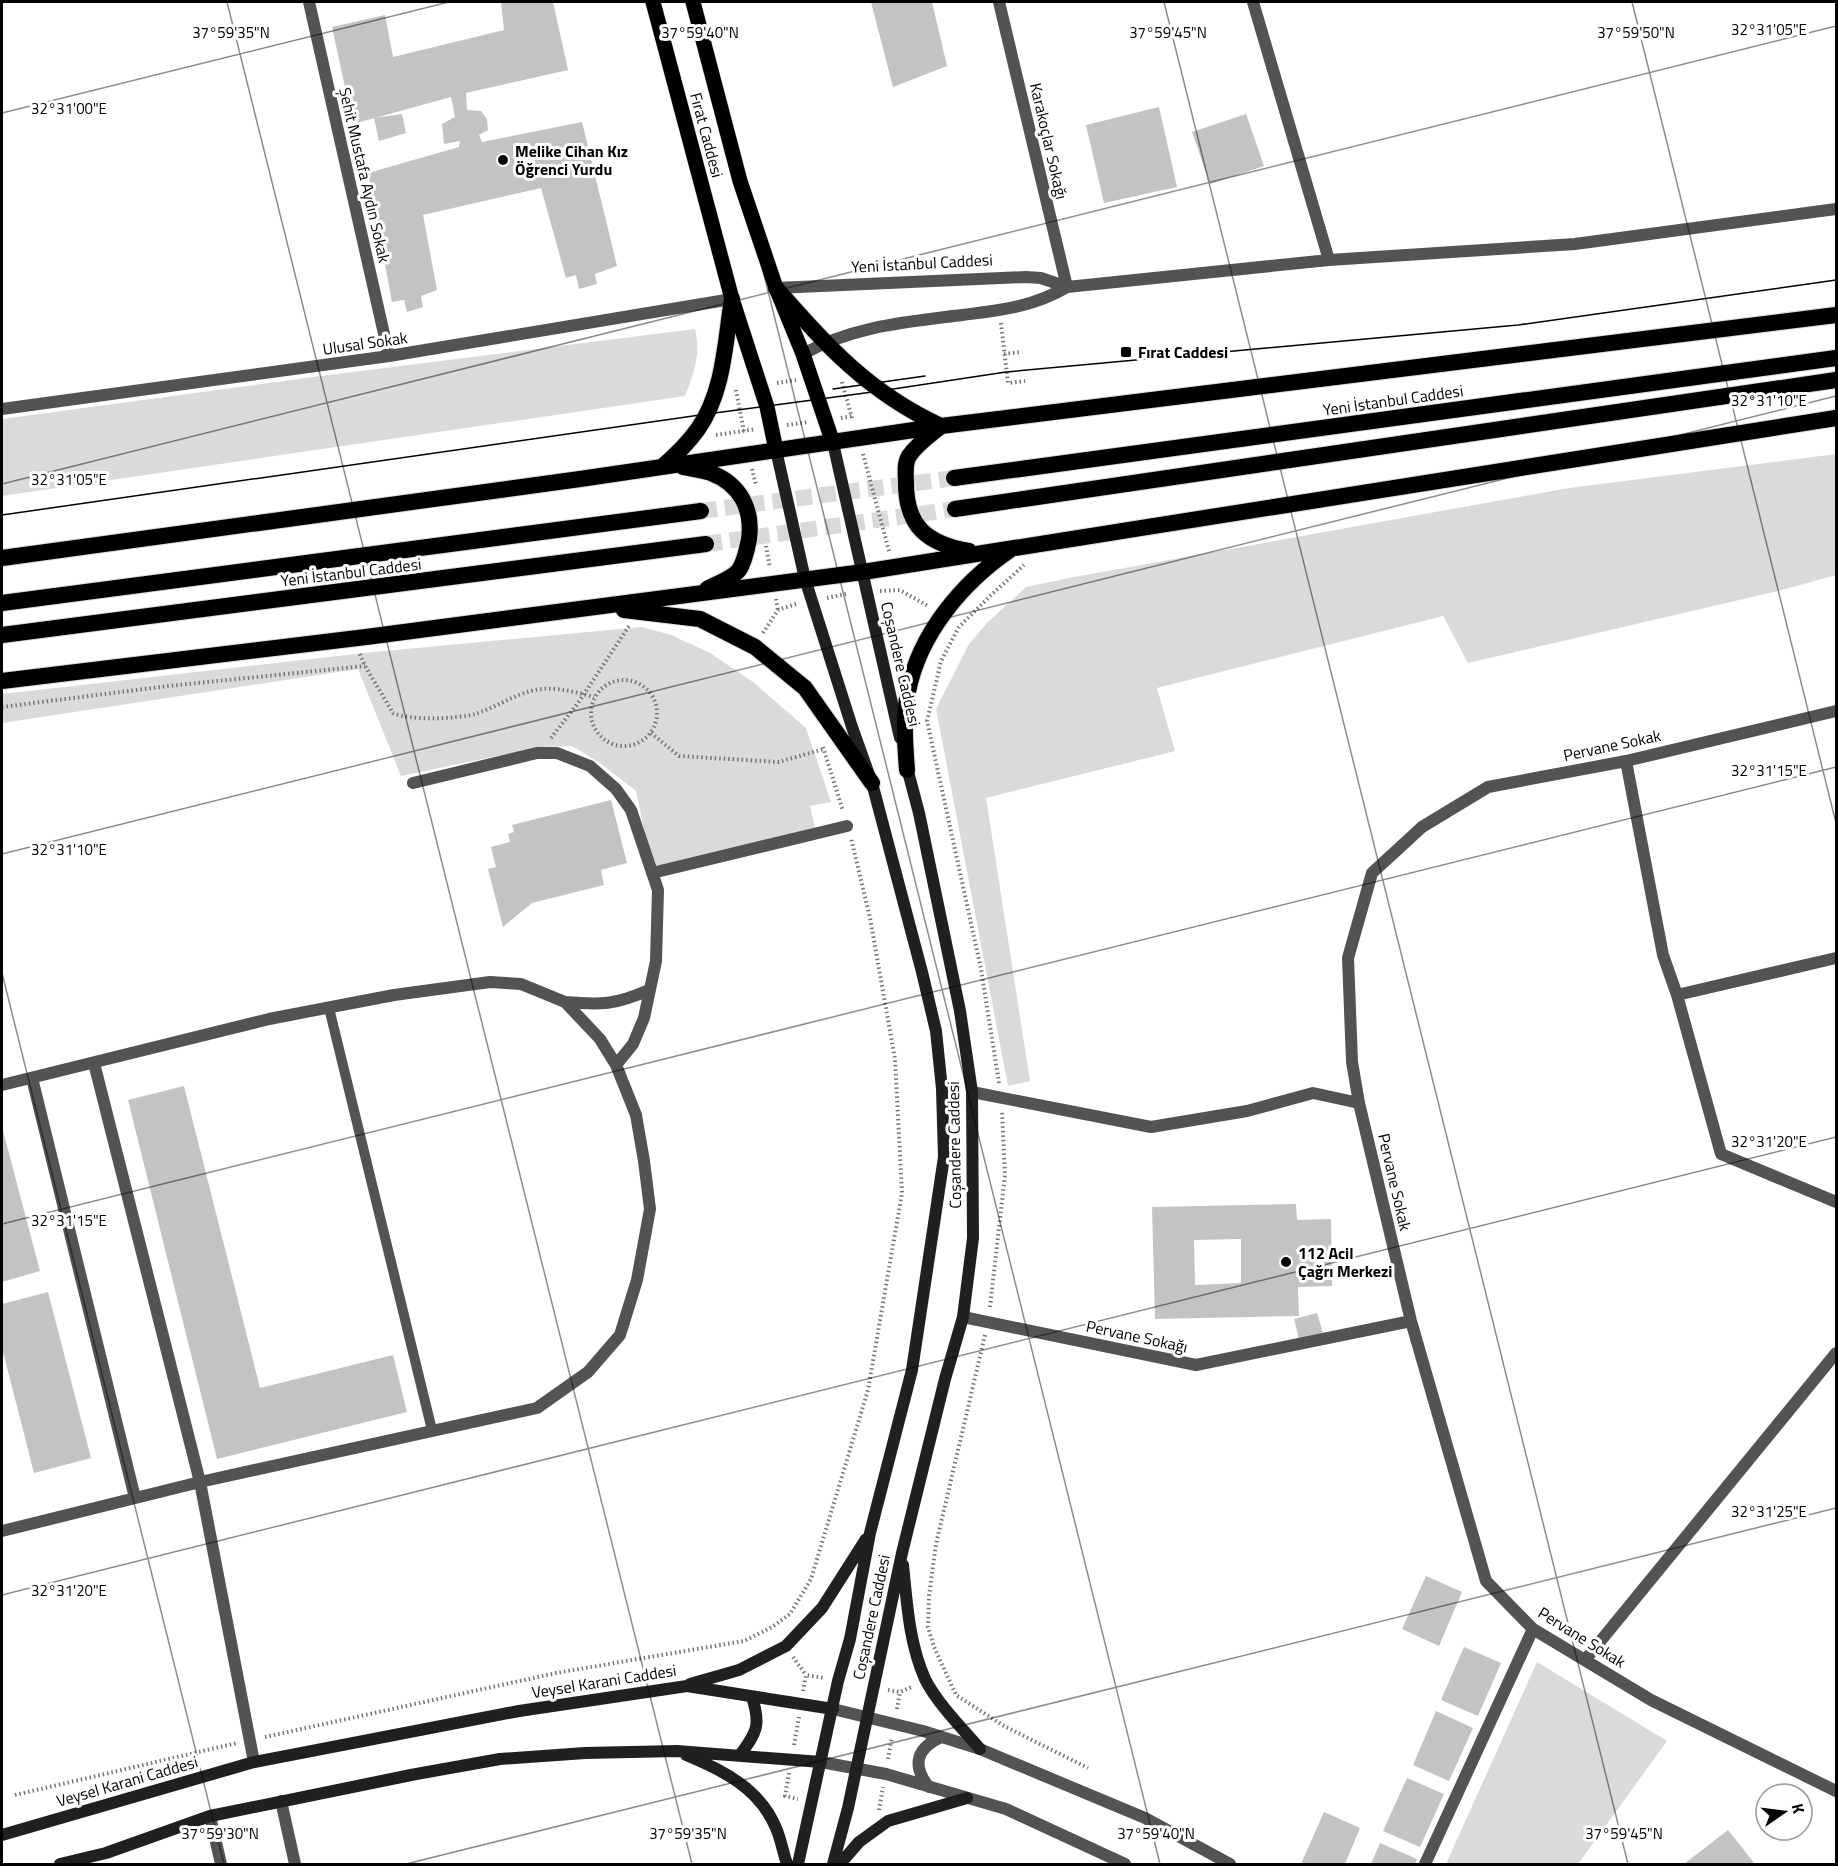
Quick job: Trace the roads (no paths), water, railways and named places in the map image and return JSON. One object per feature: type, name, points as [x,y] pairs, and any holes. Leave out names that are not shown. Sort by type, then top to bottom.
[{"type":"highway","points":[[776,288],[824,342],[889,398],[941,426]]},
{"type":"highway","points":[[667,465],[699,428],[712,405],[720,374],[732,299]]},
{"type":"highway","points":[[2,558],[568,481],[941,426],[1836,315]]},
{"type":"highway","name":"Yeni İstanbul Caddesi","points":[[954,478],[1836,358]]},
{"type":"highway","points":[[956,509],[1836,380]]},
{"type":"highway","points":[[2,681],[596,608],[863,572],[1836,418]]},
{"type":"highway","points":[[941,426],[909,457],[906,468],[906,489],[913,523],[934,540],[951,548],[979,552]]},
{"type":"highway","points":[[667,465],[710,472],[729,483],[742,495],[748,514],[750,531],[747,552],[738,571],[698,593]]},
{"type":"highway","name":"Yeni İstanbul Caddesi","points":[[2,603],[701,511]]},
{"type":"highway","name":"Yeni İstanbul Caddesi","points":[[2,635],[706,544]]},
{"type":"highway","points":[[907,770],[904,735],[908,691],[922,650],[957,596],[992,562],[1013,548]]},
{"type":"highway","points":[[596,608],[700,619],[755,647],[805,688],[872,783]]},
{"type":"main road","name":"Fırat Caddesi","points":[[653,2],[732,299],[760,385],[776,450]]},
{"type":"main road","name":"Fırat Caddesi","points":[[693,2],[740,181],[776,288],[803,354],[833,443]]},
{"type":"main road","name":"Coşandere Caddesi","points":[[833,443],[907,770],[919,813],[960,1011],[972,1092],[973,1238],[963,1317],[945,1379],[902,1553],[848,1808],[833,1864]]},
{"type":"main road","name":"Coşandere Caddesi","points":[[776,450],[805,579],[852,728],[872,783],[936,1031],[942,1089],[944,1156],[912,1371],[870,1533],[850,1639],[838,1681],[798,1864]]},
{"type":"main road","points":[[687,1686],[739,1670],[786,1646],[822,1608],[870,1533]]},
{"type":"main road","points":[[902,1553],[910,1630],[926,1680],[948,1712],[980,1749]]},
{"type":"main road","name":"Veysel Karani Caddesi","points":[[2,1835],[254,1762],[519,1711],[687,1686],[833,1709]]},
{"type":"main road","points":[[740,1755],[752,1739],[757,1727],[758,1718],[752,1697]]},
{"type":"main road","points":[[677,1751],[710,1765],[738,1781],[758,1799],[776,1827],[787,1864]]},
{"type":"main road","points":[[60,1864],[106,1853],[210,1816],[500,1759],[585,1753],[677,1751],[821,1762]]},
{"type":"main road","points":[[840,1864],[859,1842],[888,1821],[967,1798]]},
{"type":"street","name":"Şehit Mustafa Aydın Sokak","points":[[309,2],[389,356]]},
{"type":"street","name":"Karakoçlar Sokağı","points":[[999,2],[1067,287]]},
{"type":"street","points":[[1253,2],[1329,260]]},
{"type":"street","name":"Yeni İstanbul Caddesi","points":[[803,354],[824,342],[847,334],[890,324],[999,310],[1046,299],[1067,287],[1329,260],[1575,244],[1836,209]]},
{"type":"street","name":"Yeni İstanbul Caddesi","points":[[776,288],[998,277],[1041,278],[1067,287]]},
{"type":"street","name":"Ulusal Sokak","points":[[2,409],[389,356],[732,299]]},
{"type":"street","name":"Pervane Sokak","points":[[1836,711],[1626,760],[1488,787],[1422,827],[1372,873],[1348,958],[1352,1062],[1359,1103],[1411,1321],[1486,1581],[1533,1629],[1651,1700],[1836,1791]]},
{"type":"street","points":[[413,783],[537,753],[557,753],[590,766],[616,789],[631,810],[658,890],[658,912],[656,961],[644,1018],[633,1044],[615,1065]]},
{"type":"street","points":[[1626,760],[1664,955],[1721,1154],[1836,1202]]},
{"type":"street","points":[[652,873],[847,826]]},
{"type":"street","points":[[1677,995],[1836,958]]},
{"type":"street","points":[[2,1085],[269,1019],[394,995],[490,982],[521,984],[565,1002],[596,1005],[624,1001],[649,990]]},
{"type":"street","points":[[2,1531],[200,1482],[537,1408],[588,1372],[620,1335],[637,1280],[650,1209],[636,1115],[615,1065],[600,1039],[565,1002]]},
{"type":"street","points":[[94,1062],[200,1482],[252,1740],[254,1762]]},
{"type":"street","points":[[32,1078],[135,1498]]},
{"type":"street","points":[[972,1092],[1151,1127],[1247,1111],[1313,1093],[1359,1103]]},
{"type":"street","name":"Pervane Sokağı","points":[[963,1317],[1196,1365],[1411,1321]]},
{"type":"street","points":[[1585,1660],[1836,1353]]},
{"type":"street","points":[[1425,1864],[1533,1629]]},
{"type":"street","name":"Veysel Karani Caddesi","points":[[833,1709],[894,1723],[980,1749],[1145,1818],[1230,1864]]},
{"type":"street","points":[[928,1787],[918,1769],[918,1758],[923,1749],[941,1737]]},
{"type":"street","points":[[821,1762],[886,1774],[1006,1809],[1125,1864]]},
{"type":"street","points":[[281,1801],[295,1864]]},
{"type":"street","points":[[210,1816],[221,1864]]},
{"type":"lane","points":[[329,1008],[432,1430]]},
{"type":"tunnel","points":[[701,511],[954,478]]},
{"type":"tunnel","points":[[706,544],[955,509]]},
{"type":"tram line","points":[[2,515],[1006,372],[1518,325],[1836,280]]},
{"type":"tram line","points":[[833,389],[925,376]]},
{"type":"place","name":"Melike Cihan Kız Öğrenci Yurdu","points":[[503,160]]},
{"type":"place","name":"Fırat Caddesi","points":[[1126,352]]},
{"type":"place","name":"112 Acil Çağrı Merkezi","points":[[1286,1262]]}]
